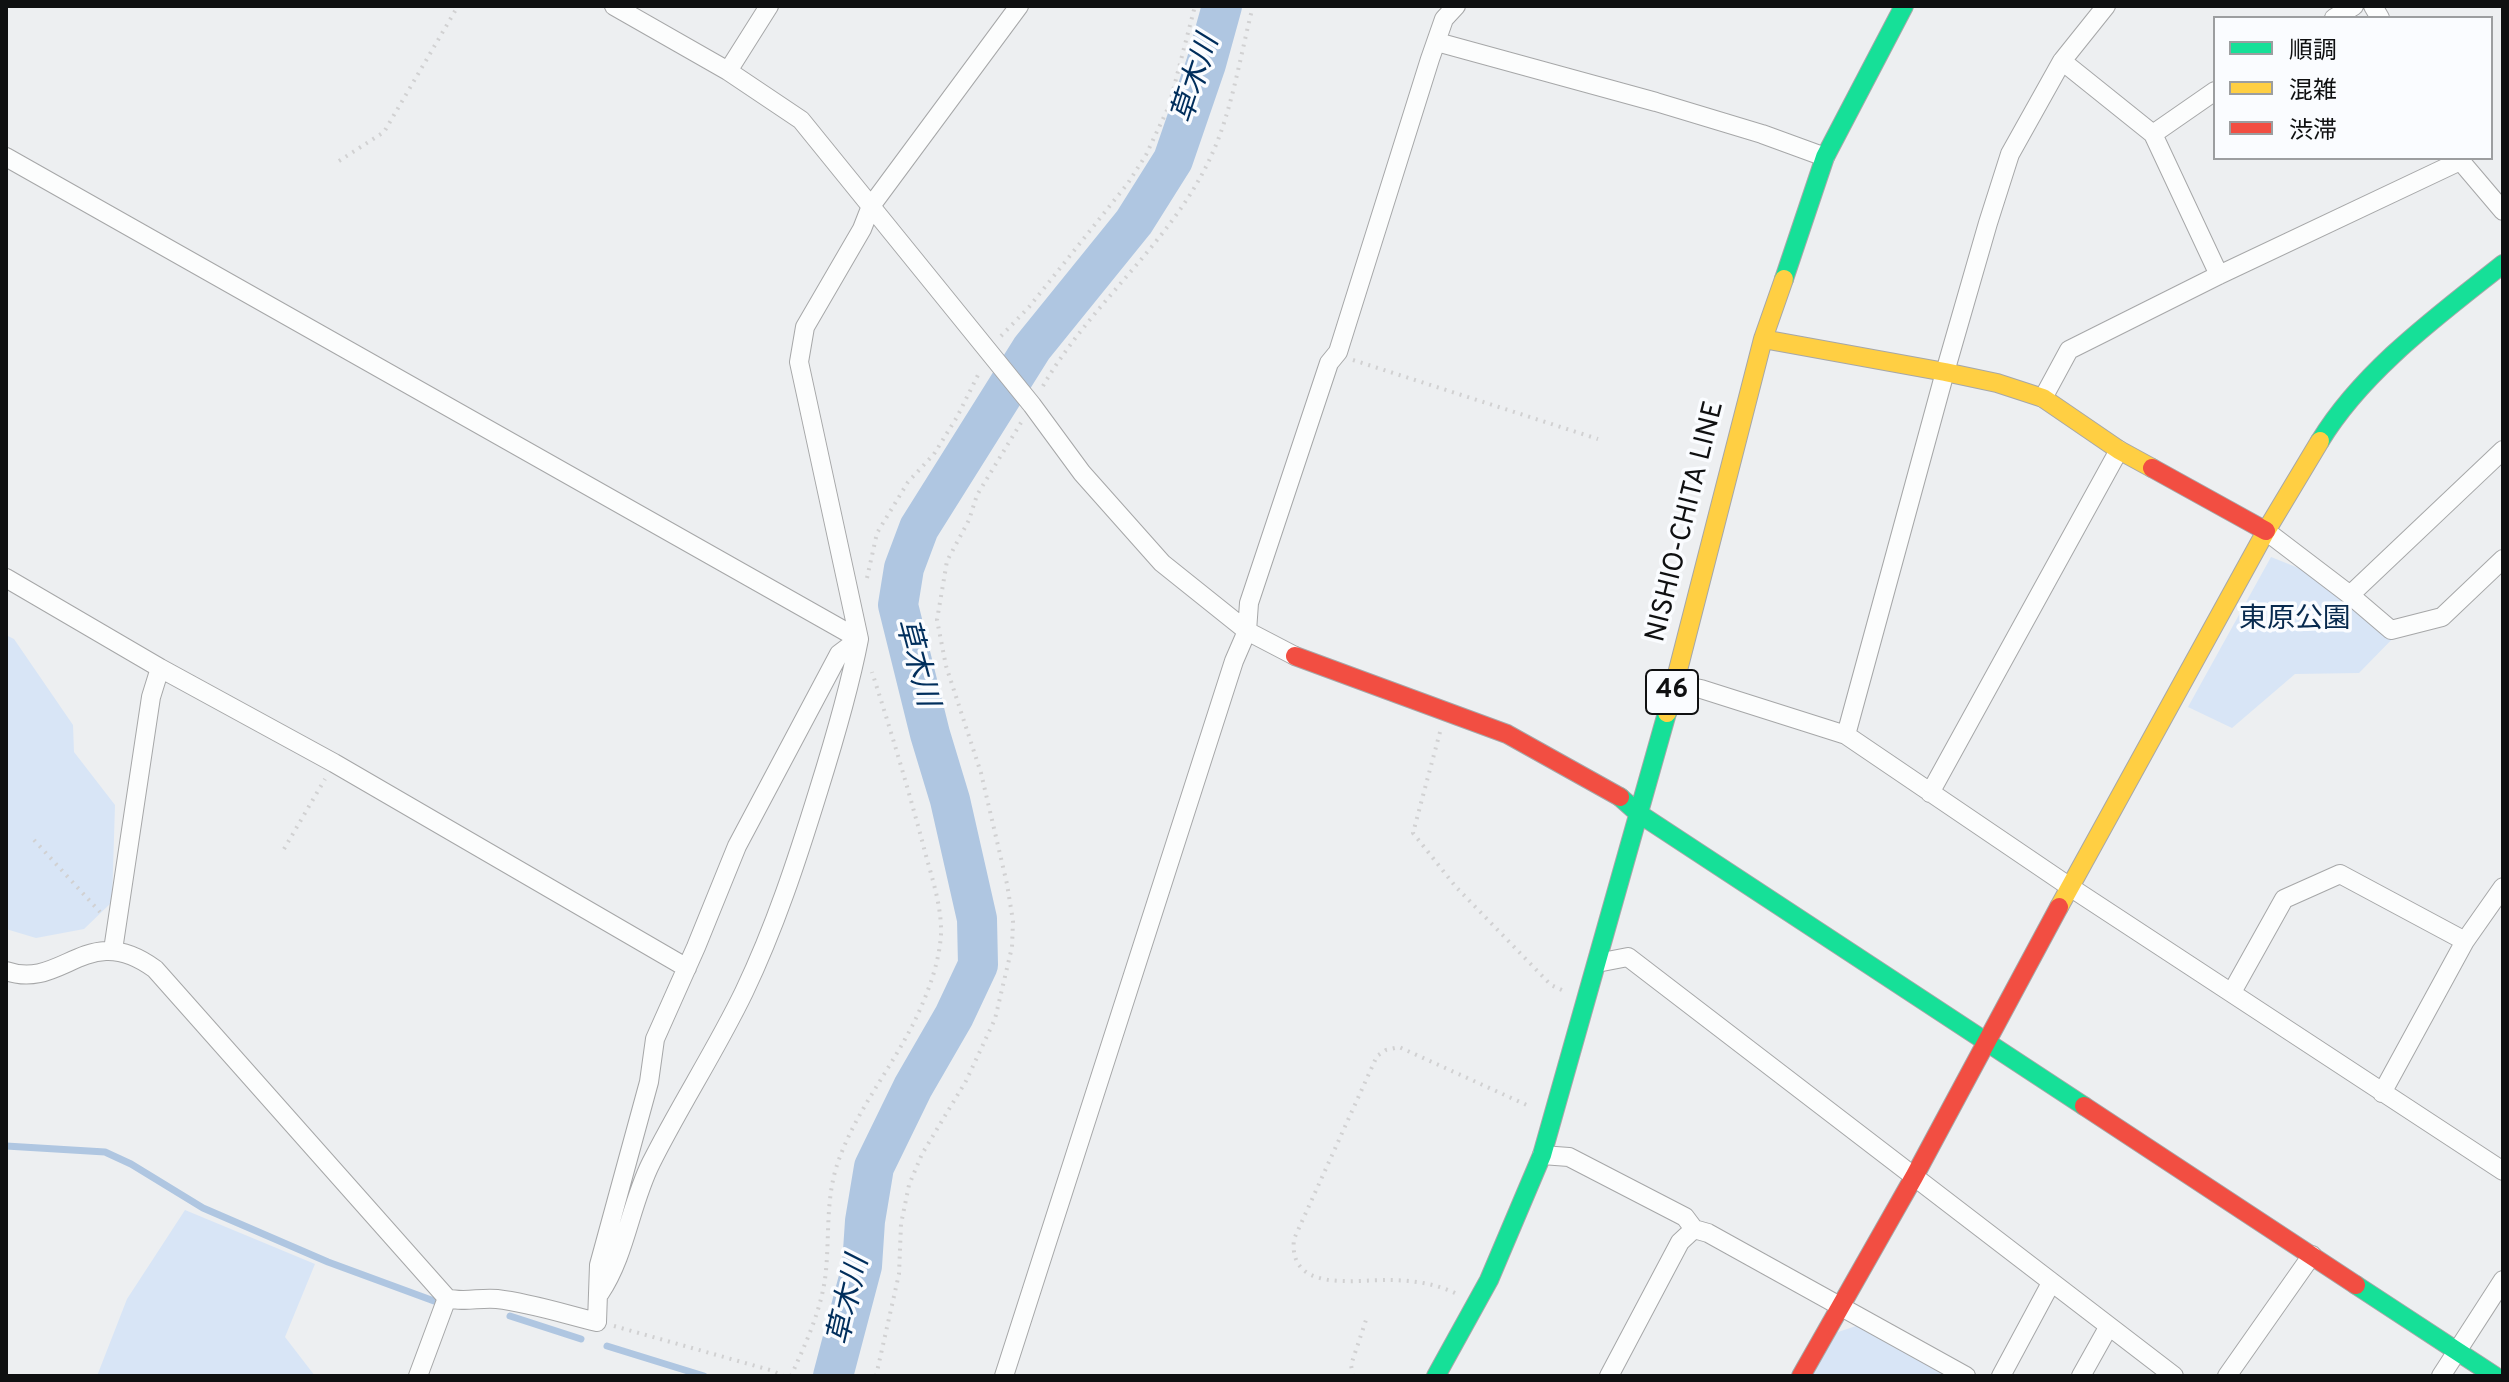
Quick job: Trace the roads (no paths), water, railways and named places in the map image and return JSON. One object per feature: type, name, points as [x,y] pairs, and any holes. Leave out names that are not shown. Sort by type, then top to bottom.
[{"type":"street","points":[[614,6],[728,71],[801,120],[1028,399],[1082,473],[1162,563],[1247,631],[1295,656],[1357,681],[1507,734],[1615,792],[1638,813],[2495,1376]]},
{"type":"street","points":[[728,71],[769,6]]},
{"type":"street","points":[[600,1293],[615,1271],[637,1196],[652,1163],[744,992],[775,923],[852,675],[859,639],[799,362],[805,327],[862,229],[871,206],[1019,6]]},
{"type":"street","points":[[1004,1376],[1234,661],[1247,631],[1249,603],[1329,363],[1336,354],[1444,19],[1456,6]]},
{"type":"street","name":"NISHIO-CHITA LINE","points":[[1436,1376],[1478,1302],[1542,1155],[1652,773],[1763,339],[1825,157],[1904,6]]},
{"type":"street","points":[[1846,735],[1945,372],[2010,154],[2062,61],[2106,6]]},
{"type":"street","points":[[1437,42],[1656,102],[1825,157]]},
{"type":"street","points":[[2062,61],[2153,134],[2219,275]]},
{"type":"street","points":[[2153,134],[2213,92]]},
{"type":"street","points":[[6,157],[859,639]]},
{"type":"street","points":[[2043,398],[2069,350],[2459,160],[2503,211]]},
{"type":"street","points":[[1801,1376],[1914,1177],[2266,531],[2335,416],[2408,341],[2503,264]]},
{"type":"street","points":[[1763,339],[1945,372],[1997,383],[2043,398],[2119,450],[2266,531],[2391,630],[2442,617],[2503,559]]},
{"type":"street","points":[[1930,793],[2119,450]]},
{"type":"street","points":[[2350,595],[2503,450]]},
{"type":"street","points":[[6,578],[160,668],[334,763],[687,968]]},
{"type":"street","points":[[6,971],[29,976],[84,955],[113,950],[141,959],[155,969],[447,1298],[494,1298],[597,1322],[599,1265],[649,1082],[655,1039],[737,846],[839,654],[859,639]]},
{"type":"street","points":[[113,950],[151,697],[160,668]]},
{"type":"street","points":[[1674,684],[1701,689],[1846,735],[2070,887],[2503,1171]]},
{"type":"street","points":[[2232,992],[2284,899],[2340,874],[2465,941]]},
{"type":"street","points":[[2382,1093],[2465,941],[2503,887]]},
{"type":"street","points":[[1597,963],[1628,957],[2174,1376]]},
{"type":"street","points":[[1542,1155],[1569,1157],[1685,1217],[1694,1229],[1708,1233],[1966,1376]]},
{"type":"street","points":[[1609,1376],[1680,1242],[1694,1229]]},
{"type":"street","points":[[2227,1376],[2312,1255]]},
{"type":"street","points":[[2441,1376],[2503,1280]]},
{"type":"street","points":[[2001,1376],[2051,1283]]},
{"type":"street","points":[[418,1376],[447,1298]]},
{"type":"street","points":[[2081,1376],[2109,1326]]},
{"type":"waterway","name":"草木川","points":[[833,1376],[862,1266],[865,1221],[874,1167],[978,965],[977,919],[950,800],[898,605],[904,568],[919,528],[1032,348],[1134,222],[1173,160],[1222,6]]},
{"type":"waterway","points":[[6,1146],[105,1152],[131,1164],[203,1208],[328,1262],[434,1301]]},
{"type":"waterway","points":[[510,1316],[581,1339]]},
{"type":"waterway","points":[[607,1346],[704,1376]]},
{"type":"park label","name":"東原公園","points":[[2295,621]]}]
